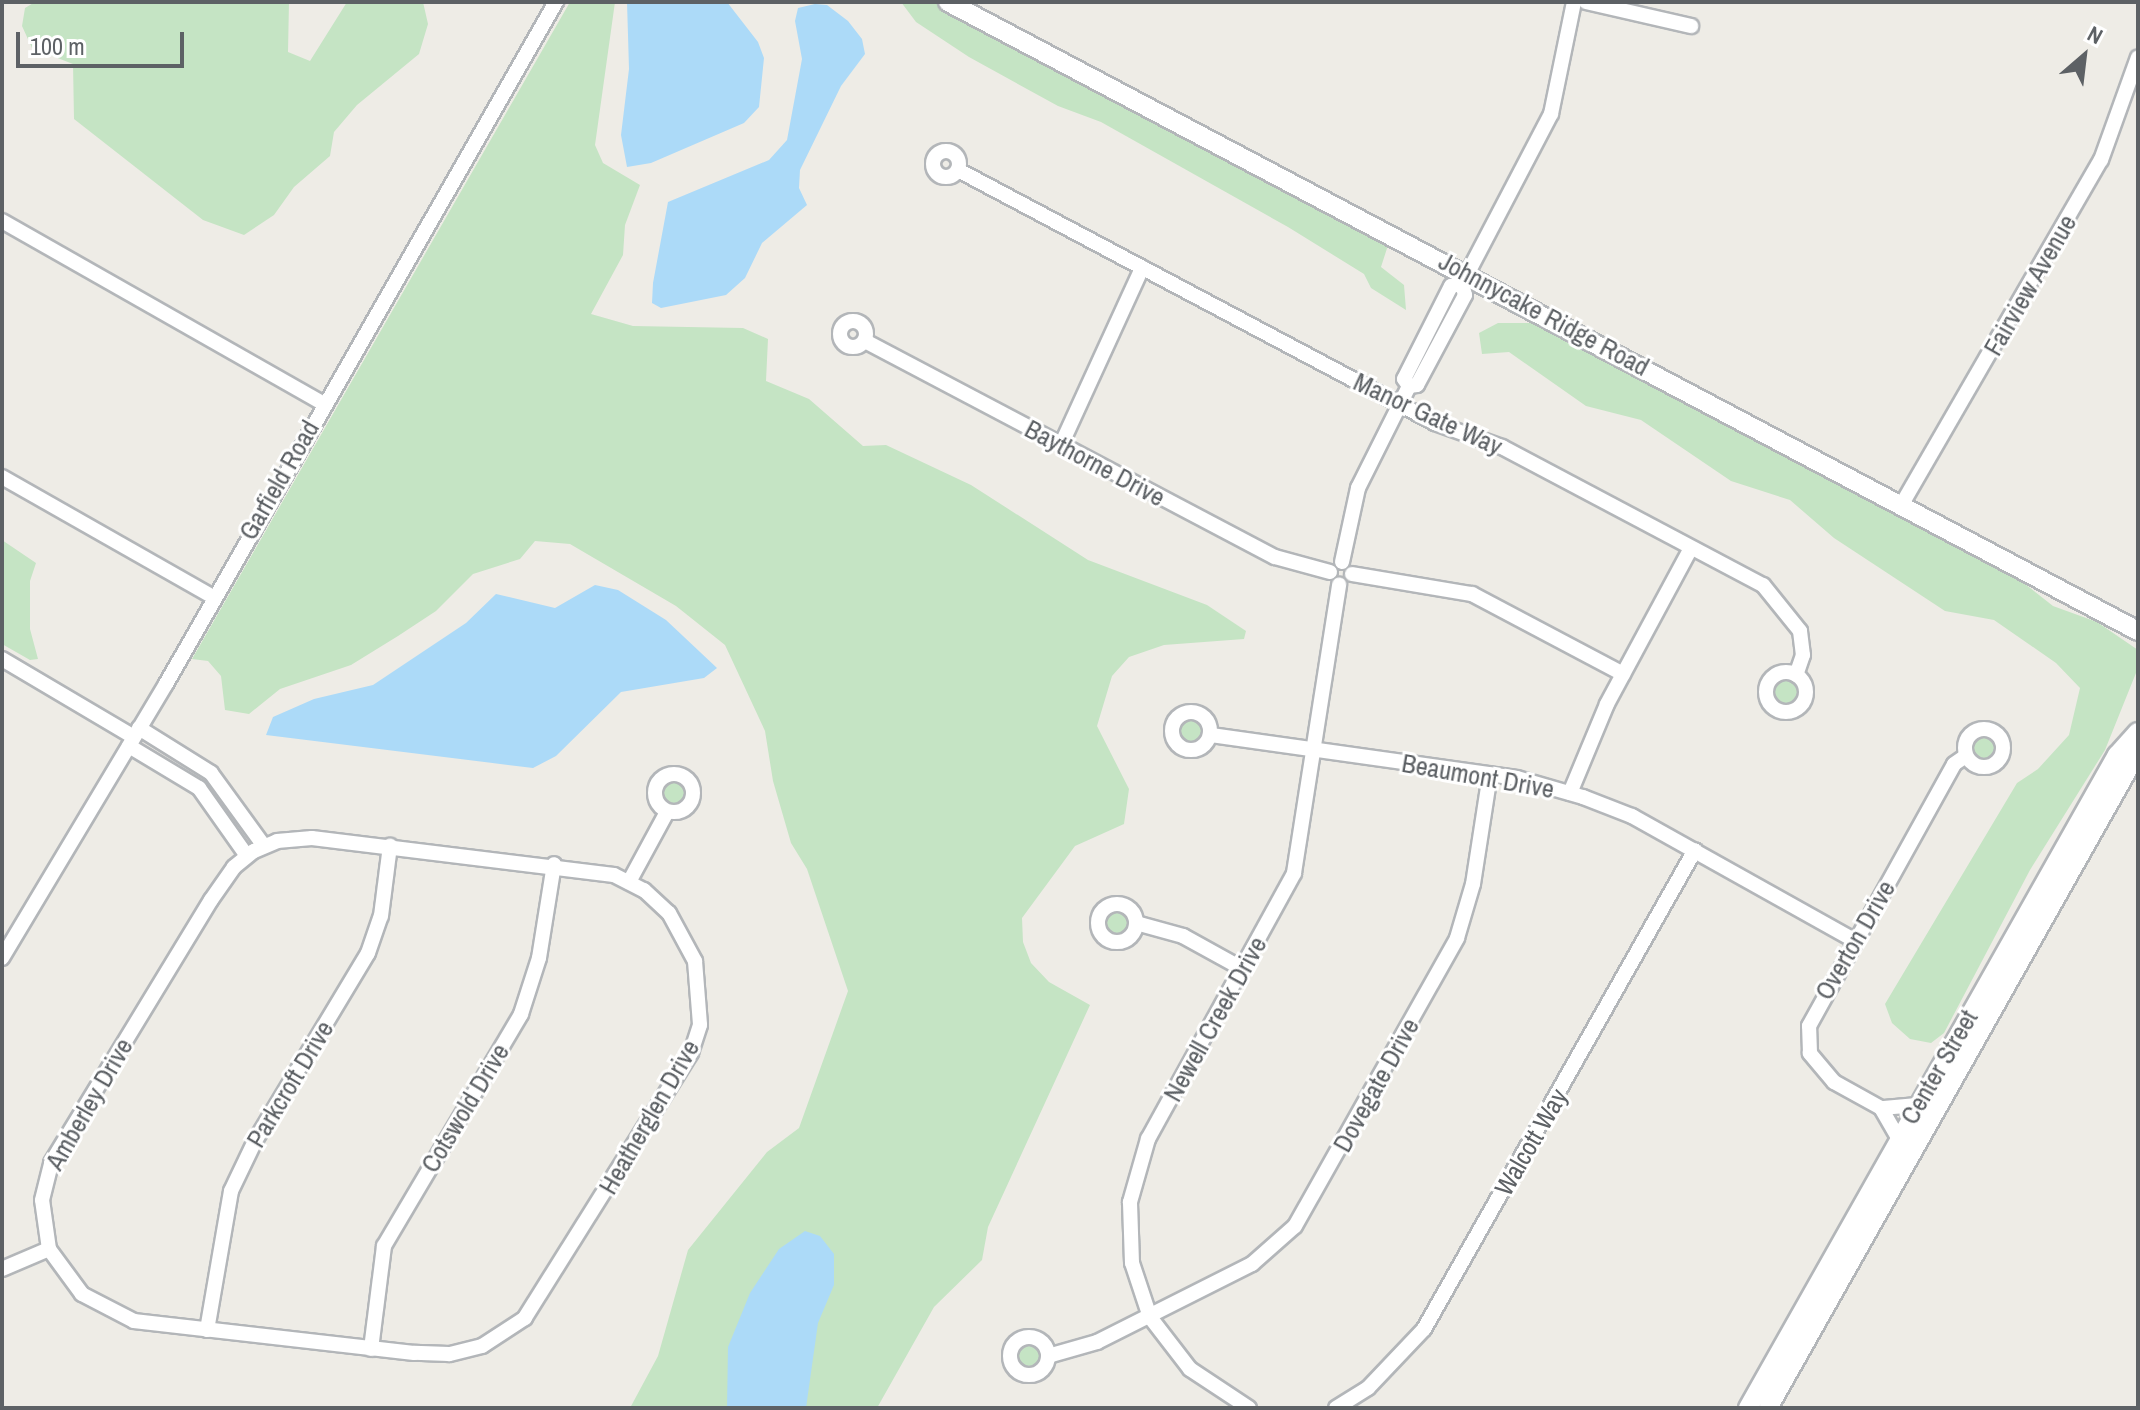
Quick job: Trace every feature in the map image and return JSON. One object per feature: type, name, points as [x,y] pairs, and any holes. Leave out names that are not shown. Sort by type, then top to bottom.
[{"type":"main road","name":"Johnnycake Ridge Road","points":[[948,2],[1465,279],[1902,504],[2138,631]]},
{"type":"main road","name":"Center Street","points":[[1748,1408],[2117,755],[2138,734]]},
{"type":"main road","name":"Center Street","points":[[1768,1408],[2131,764],[2138,734]]},
{"type":"street","name":"Garfield Road","points":[[2,958],[134,737],[556,2]]},
{"type":"street","points":[[1574,2],[1551,114],[1465,279],[1465,295],[1417,385],[1409,386],[1399,404],[1358,488],[1347,568],[1339,584],[1330,572],[1347,568],[1472,594],[1623,674]]},
{"type":"street","points":[[1586,2],[1691,26]]},
{"type":"street","name":"Fairview Avenue","points":[[1902,504],[2101,160],[2138,57]]},
{"type":"street","name":"Manor Gate Way","points":[[958,170],[1399,404],[1502,447],[1763,585],[1781,603],[1803,641],[1796,675]]},
{"type":"street","points":[[2,221],[323,403]]},
{"type":"street","points":[[1061,445],[1142,268]]},
{"type":"street","name":"Baythorne Drive","points":[[865,341],[1281,561],[1330,572]]},
{"type":"street","points":[[2,477],[213,597]]},
{"type":"street","points":[[1570,793],[1623,674],[1691,548]]},
{"type":"street","name":"Newell Creek Drive","points":[[1249,1408],[1190,1369],[1150,1317],[1129,1246],[1136,1170],[1294,873],[1316,749],[1339,584]]},
{"type":"street","points":[[2,659],[134,737],[211,773],[255,851]]},
{"type":"street","name":"Beaumont Drive","points":[[1211,735],[1490,774],[1570,793],[1632,816],[1854,940]]},
{"type":"street","points":[[134,737],[199,788],[255,851]]},
{"type":"street","name":"Overton Drive","points":[[1881,1108],[1824,1075],[1808,1046],[1812,1016],[1954,764],[1966,756]]},
{"type":"street","name":"Dovegate Drive","points":[[1048,1356],[1097,1342],[1260,1259],[1300,1219],[1457,938],[1473,884],[1490,774]]},
{"type":"street","points":[[629,882],[667,812]]},
{"type":"street","name":"Heatherglen Drive","points":[[255,851],[312,838],[594,869],[629,882],[669,913],[689,946],[699,980],[697,1038],[547,1287],[525,1318],[496,1339]]},
{"type":"street","name":"Parkcroft Drive","points":[[207,1330],[231,1191],[255,1141],[368,953],[381,916],[390,846]]},
{"type":"street","name":"Walcott Way","points":[[1336,1408],[1368,1388],[1424,1329],[1695,850]]},
{"type":"street","name":"Amberley Drive","points":[[255,851],[211,900],[51,1163],[42,1200],[49,1249],[82,1294],[105,1309],[134,1321],[371,1349],[449,1354],[496,1339]]},
{"type":"street","name":"Cotswold Drive","points":[[371,1349],[384,1246],[521,1014],[539,958],[554,864]]},
{"type":"street","points":[[1136,923],[1183,936],[1243,969]]},
{"type":"street","points":[[1898,1138],[1881,1108],[1917,1105]]},
{"type":"street","points":[[2,1269],[49,1249]]},
{"type":"green space","points":[[35,2],[289,2],[288,52],[310,61],[347,2],[423,2],[428,24],[419,54],[357,105],[334,132],[330,156],[294,187],[274,215],[244,235],[203,220],[74,119],[73,64],[32,48],[22,26],[25,8]]},
{"type":"green space","points":[[570,2],[615,2],[595,145],[603,163],[640,185],[625,225],[623,255],[591,314],[633,326],[743,328],[768,339],[766,381],[809,399],[863,446],[886,445],[971,485],[1088,560],[1207,605],[1246,631],[1244,639],[1164,645],[1129,657],[1112,676],[1097,726],[1129,789],[1124,824],[1075,846],[1022,918],[1023,942],[1031,963],[1049,982],[1090,1005],[988,1227],[982,1260],[934,1307],[877,1408],[630,1408],[658,1356],[688,1250],[767,1152],[799,1128],[848,991],[807,869],[791,843],[773,781],[765,731],[725,645],[676,606],[570,544],[535,541],[520,559],[473,574],[436,611],[351,665],[280,689],[249,714],[225,710],[221,676],[208,661],[192,659]]},
{"type":"green space","points":[[901,2],[940,2],[1390,239],[1381,267],[1404,285],[1406,310],[1371,288],[1364,274],[1288,227],[1101,122],[1058,106],[969,57],[916,22]]},
{"type":"green space","points":[[1498,323],[1551,323],[2011,573],[2053,606],[2097,622],[2138,650],[2138,668],[2105,750],[2030,870],[1944,1033],[1931,1043],[1910,1039],[1892,1023],[1885,1004],[2017,783],[2038,769],[2069,735],[2080,688],[2056,663],[1994,620],[1945,611],[1834,538],[1790,500],[1731,481],[1641,420],[1586,406],[1509,352],[1482,354],[1479,333]]},
{"type":"green space","points":[[2,540],[36,563],[30,581],[30,629],[38,659],[30,660],[2,644]]},
{"type":"green space","points":[[1785,680],[1794,684],[1798,693],[1794,702],[1785,706],[1776,702],[1772,693],[1776,684]]},
{"type":"green space","points":[[1190,720],[1199,723],[1202,732],[1199,741],[1190,744],[1181,741],[1178,732],[1181,723]]},
{"type":"green space","points":[[1984,735],[1993,739],[1997,748],[1993,757],[1984,761],[1975,757],[1971,748],[1975,739]]},
{"type":"green space","points":[[675,779],[685,783],[689,793],[685,803],[675,807],[665,803],[661,793],[665,783]]},
{"type":"green space","points":[[1110,911],[1120,911],[1127,918],[1127,928],[1120,935],[1110,935],[1103,928],[1103,918]]},
{"type":"green space","points":[[1024,1344],[1034,1344],[1041,1351],[1041,1361],[1034,1368],[1024,1368],[1017,1361],[1017,1351]]},
{"type":"water","points":[[627,2],[727,2],[758,42],[764,58],[759,107],[744,123],[651,163],[627,167],[621,135],[629,69]]},
{"type":"water","points":[[827,5],[848,21],[862,39],[865,54],[841,86],[800,170],[799,188],[807,205],[762,243],[745,278],[726,295],[661,308],[652,303],[653,283],[668,202],[769,160],[787,140],[802,59],[795,21],[798,8]]},
{"type":"water","points":[[595,585],[618,590],[666,620],[717,668],[704,678],[621,692],[556,756],[533,768],[266,735],[273,717],[314,699],[373,685],[466,623],[496,594],[555,608]]},
{"type":"water","points":[[805,1231],[820,1236],[834,1254],[834,1285],[818,1323],[806,1408],[727,1408],[728,1347],[750,1293],[779,1249]]}]
